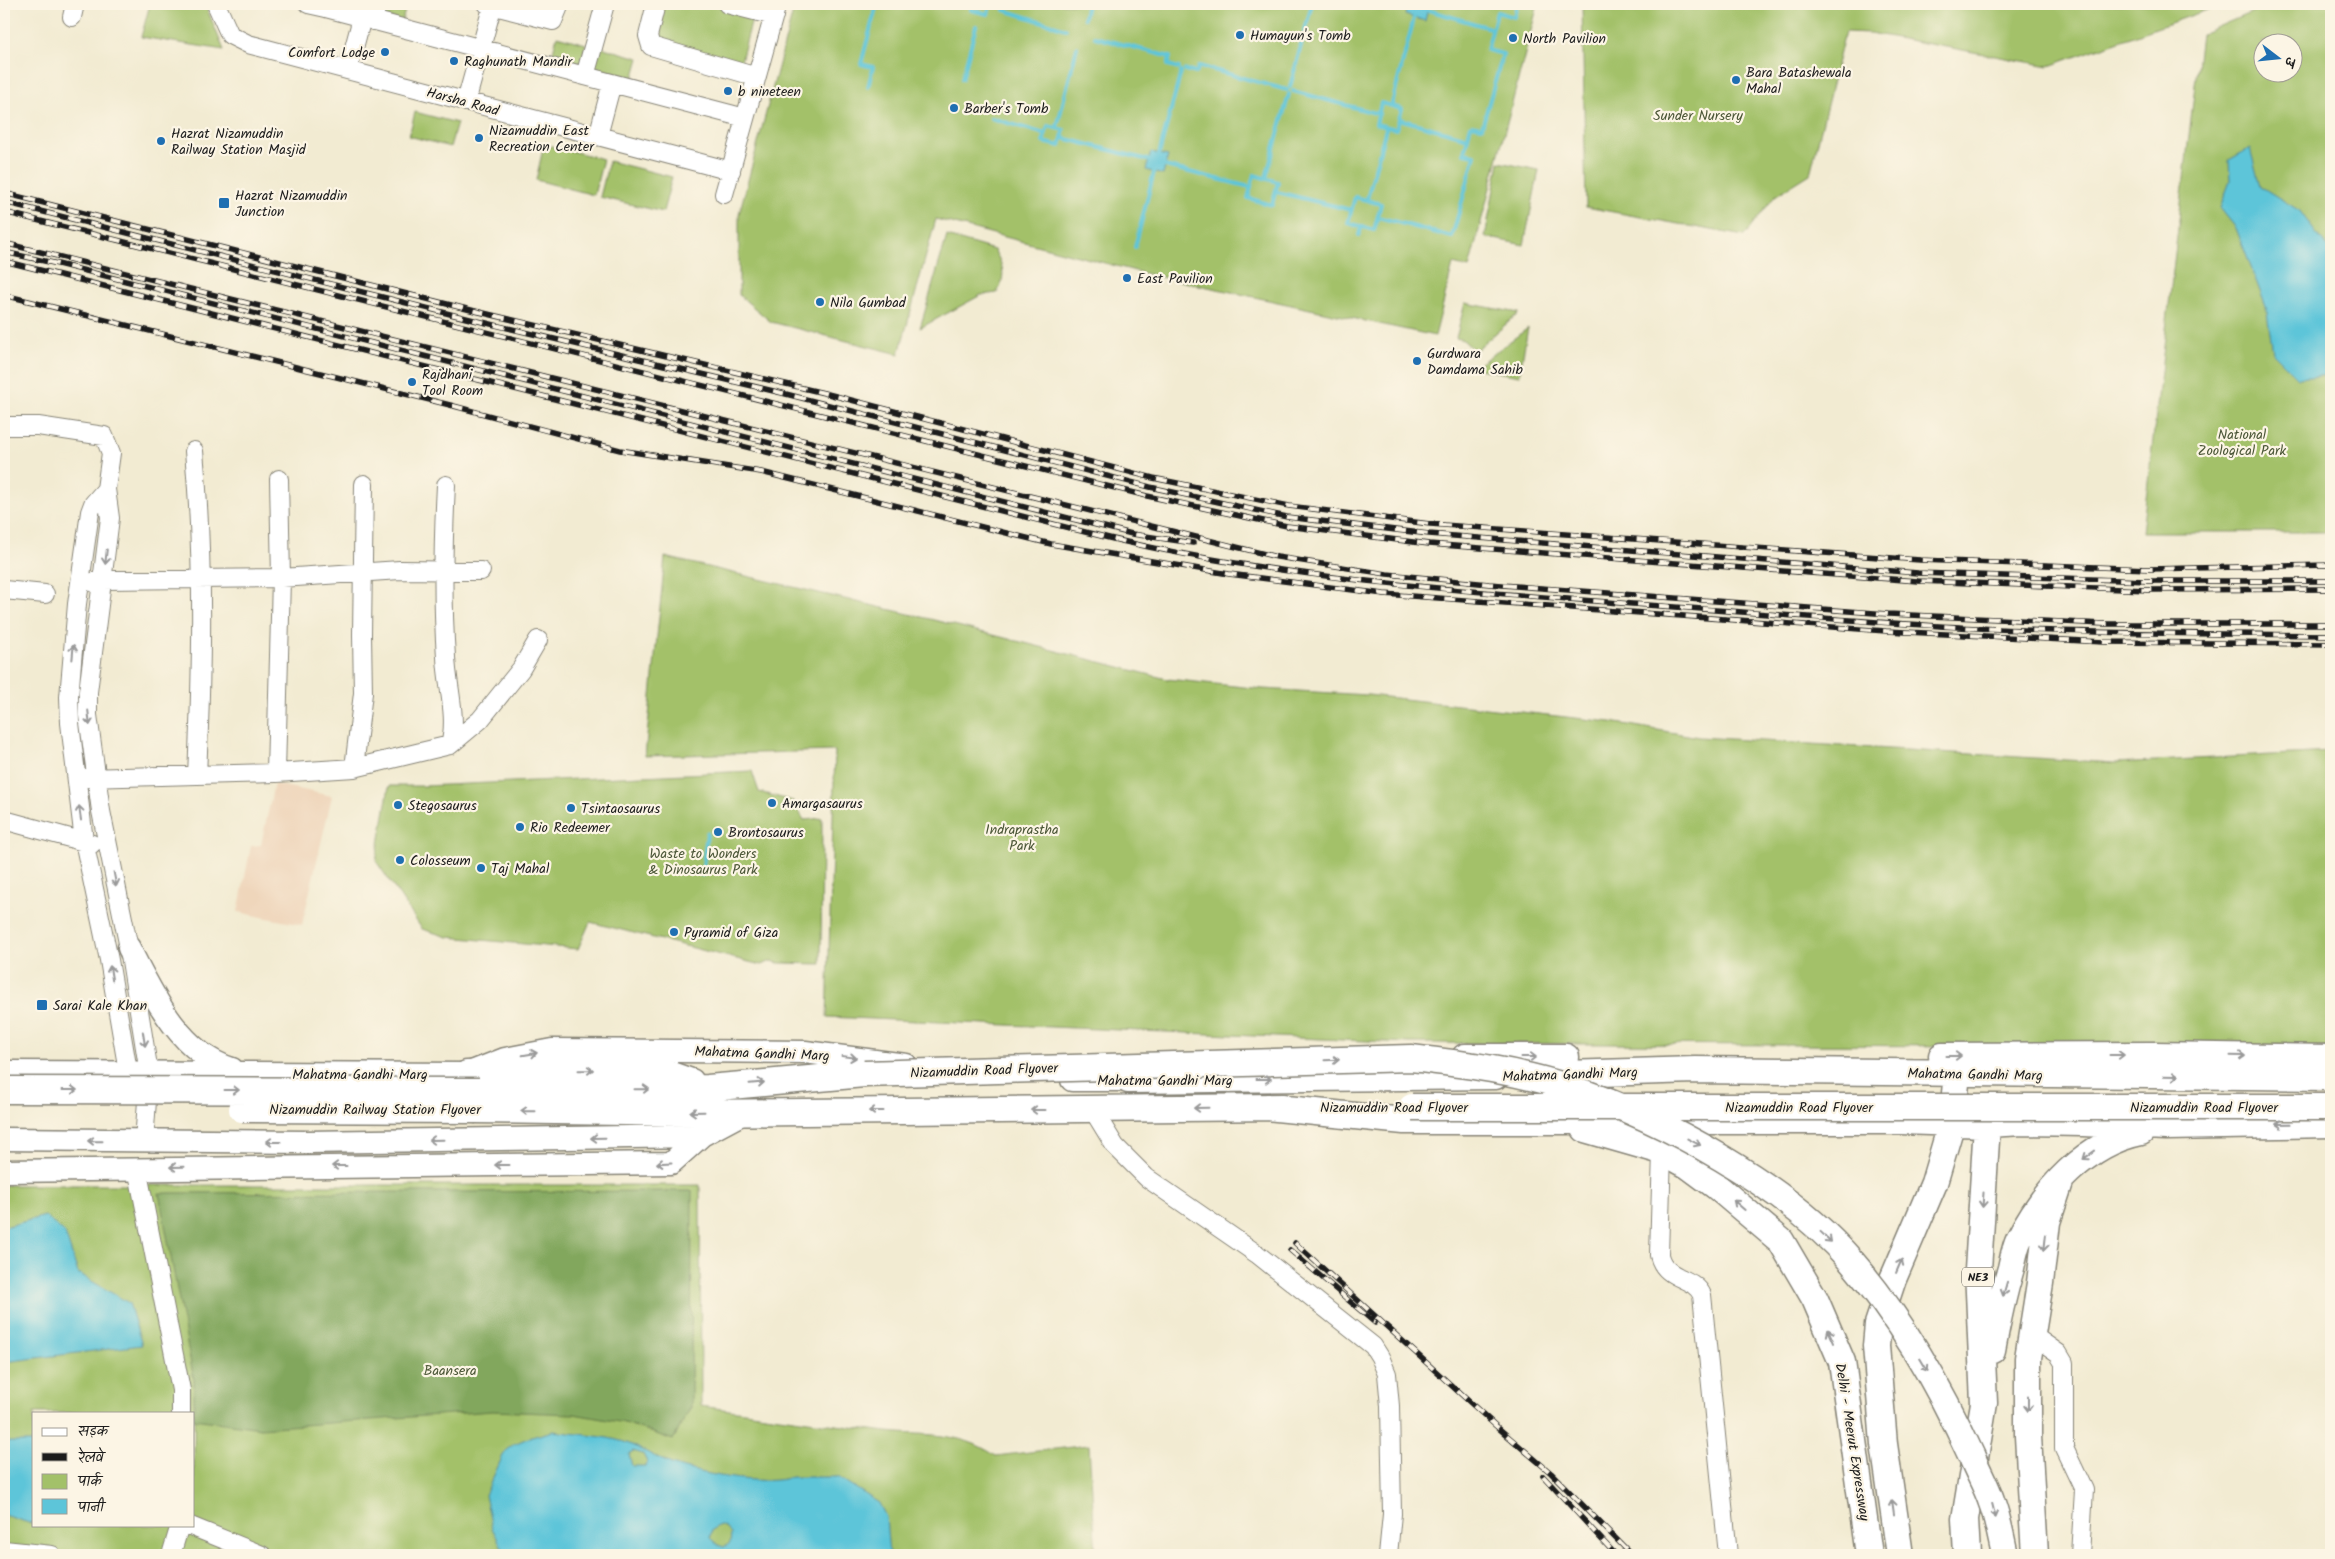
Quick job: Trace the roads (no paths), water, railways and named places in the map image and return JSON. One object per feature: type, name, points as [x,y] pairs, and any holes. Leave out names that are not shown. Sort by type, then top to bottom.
[{"type":"highway","points":[[1410,1058],[2154,1055],[2331,1058]]},
{"type":"highway","points":[[1410,1058],[1498,1069],[1569,1088],[1638,1114],[1702,1146],[1764,1186],[1806,1218],[1851,1261],[1902,1327],[1912,1343],[1949,1407],[1992,1502],[2005,1555]]},
{"type":"highway","name":"Nizamuddin Road Flyover","points":[[708,1088],[864,1074],[1410,1058]]},
{"type":"highway","points":[[467,1074],[654,1069],[708,1088]]},
{"type":"highway","name":"Mahatma Gandhi Marg","points":[[1128,1080],[1410,1078],[1695,1070],[2331,1077]]},
{"type":"highway","points":[[1900,1555],[1884,1444],[1876,1346],[1878,1324],[1893,1279],[1934,1183],[1943,1148],[1970,1074]]},
{"type":"highway","points":[[1970,1074],[1987,1124]]},
{"type":"highway","points":[[2111,1075],[2112,1107],[2121,1125]]},
{"type":"highway","name":"Nizamuddin Railway Station Flyover","points":[[4,1107],[576,1101],[708,1088]]},
{"type":"highway","name":"Nizamuddin Railway Station Flyover","points":[[4,1090],[576,1101],[746,1111]]},
{"type":"highway","points":[[1267,1107],[1404,1121],[1952,1122],[1987,1124],[2023,1122],[2166,1127],[2331,1124]]},
{"type":"highway","name":"Nizamuddin Road Flyover","points":[[1267,1107],[2331,1107]]},
{"type":"highway","name":"Mahatma Gandhi Marg","points":[[746,1111],[1093,1110],[1267,1107]]},
{"type":"highway","name":"Delhi - Meerut Expressway","points":[[1558,1120],[1662,1152],[1689,1166],[1716,1186],[1780,1241],[1815,1299],[1842,1362],[1870,1555]]},
{"type":"highway","name":"NE3","points":[[1967,1555],[1965,1519],[1984,1403],[1978,1270],[1987,1124]]},
{"type":"highway","points":[[1984,1403],[1999,1309],[2018,1240],[2049,1191],[2088,1154],[2120,1136],[2166,1127]]},
{"type":"highway","points":[[2035,1555],[2028,1436],[2028,1358],[2040,1283],[2047,1222],[2062,1179]]},
{"type":"main road","points":[[129,948],[151,992],[181,1034],[203,1056],[220,1066],[245,1073]]},
{"type":"main road","name":"Mahatma Gandhi Marg","points":[[4,1072],[467,1074],[505,1059],[552,1050],[805,1052],[1033,1081],[1128,1080]]},
{"type":"main road","points":[[308,1142],[309,1074]]},
{"type":"main road","name":"Mahatma Gandhi Marg","points":[[4,1139],[144,1142],[308,1142],[702,1135],[746,1111]]},
{"type":"main road","points":[[4,1171],[671,1163],[702,1135]]},
{"type":"street","name":"Harsha Road","points":[[216,4],[230,35],[237,39],[466,102],[731,171]]},
{"type":"street","points":[[308,4],[371,14],[481,49],[746,118]]},
{"type":"street","points":[[466,102],[491,4],[553,22],[560,4]]},
{"type":"street","points":[[585,76],[605,4]]},
{"type":"street","points":[[656,4],[648,36],[651,46],[757,77]]},
{"type":"street","points":[[724,194],[775,10],[727,4]]},
{"type":"street","points":[[348,70],[371,14]]},
{"type":"street","points":[[598,136],[612,83]]},
{"type":"street","points":[[4,426],[38,426],[104,436],[111,460],[106,489],[110,509],[103,580],[88,692],[88,715],[97,779],[129,948],[144,1142]]},
{"type":"street","points":[[194,451],[201,522],[202,580],[197,775]]},
{"type":"street","points":[[276,774],[281,578],[279,479]]},
{"type":"street","points":[[354,768],[363,693],[364,484]]},
{"type":"street","points":[[446,485],[442,571],[446,660],[454,733],[450,745]]},
{"type":"street","points":[[106,489],[93,504],[90,512],[82,583],[77,604],[69,697],[75,778],[84,841],[109,960],[138,1073]]},
{"type":"street","points":[[82,583],[103,580],[281,578],[400,570],[481,571]]},
{"type":"street","points":[[4,590],[45,594]]},
{"type":"street","points":[[75,778],[276,774],[354,768],[450,745],[480,720],[521,669],[538,640]]},
{"type":"street","points":[[4,820],[84,841],[110,851]]},
{"type":"street","points":[[1093,1110],[1115,1146],[1147,1178],[1257,1254],[1373,1346],[1387,1374],[1390,1406],[1392,1514],[1388,1555]]},
{"type":"street","points":[[1662,1152],[1659,1255],[1666,1270],[1699,1289],[1702,1295],[1728,1555]]},
{"type":"street","points":[[138,1168],[180,1390],[180,1412]]},
{"type":"street","points":[[2031,1334],[2058,1353],[2064,1363],[2064,1448],[2084,1490],[2080,1555]]},
{"type":"street","points":[[171,1555],[180,1526]]},
{"type":"street","points":[[190,1526],[262,1555]]},
{"type":"street","points":[[4,1550],[52,1555]]},
{"type":"water","points":[[1408,4],[1429,4],[1425,21],[1405,15]]},
{"type":"water","points":[[2250,148],[2260,186],[2300,211],[2331,250],[2331,375],[2298,378],[2273,353],[2266,307],[2236,228],[2220,208],[2230,181],[2229,160]]},
{"type":"water","points":[[1151,152],[1168,156],[1163,175],[1146,170]]},
{"type":"water","points":[[45,1216],[65,1233],[78,1273],[129,1303],[142,1345],[4,1362],[4,1227]]},
{"type":"water","points":[[553,1431],[609,1438],[630,1444],[678,1466],[710,1474],[748,1480],[780,1480],[791,1477],[838,1477],[879,1503],[886,1517],[889,1555],[506,1555],[492,1528],[485,1495],[505,1451],[514,1444]],"holes":[[[633,1451],[643,1454],[647,1462],[645,1466],[632,1466],[629,1454]],[[719,1525],[725,1527],[731,1534],[730,1543],[724,1547],[718,1545],[710,1538],[712,1530]]]},
{"type":"water","points":[[4,1442],[32,1442],[32,1522],[4,1515]]},
{"type":"waterway","points":[[868,87],[873,67],[861,64],[877,4]]},
{"type":"waterway","points":[[973,4],[971,10],[988,14],[990,4]]},
{"type":"waterway","points":[[1084,18],[1087,4]]},
{"type":"waterway","points":[[1290,87],[1312,4]]},
{"type":"waterway","points":[[1378,217],[1452,237],[1475,155],[1464,153],[1471,125],[1482,127],[1503,54],[1487,50],[1497,12],[1514,17],[1517,4]]},
{"type":"waterway","points":[[1004,10],[1066,29]]},
{"type":"waterway","points":[[1428,10],[1490,28]]},
{"type":"waterway","points":[[1392,104],[1414,18]]},
{"type":"waterway","points":[[962,79],[976,26]]},
{"type":"waterway","points":[[1095,37],[1170,57],[1168,65],[1179,68]]},
{"type":"waterway","points":[[1057,127],[1077,47]]},
{"type":"waterway","points":[[1185,70],[1196,73],[1199,66],[1287,90]]},
{"type":"waterway","points":[[1159,154],[1181,72]]},
{"type":"waterway","points":[[1293,91],[1379,114]]},
{"type":"waterway","points":[[1266,178],[1289,94]]},
{"type":"waterway","points":[[1381,103],[1402,109],[1396,129],[1376,124],[1381,103]]},
{"type":"waterway","points":[[991,118],[1045,134]]},
{"type":"waterway","points":[[1399,119],[1468,138]]},
{"type":"waterway","points":[[1048,126],[1064,130],[1060,146],[1043,142],[1048,126]]},
{"type":"waterway","points":[[1367,199],[1386,128]]},
{"type":"waterway","points":[[1063,138],[1148,160]]},
{"type":"waterway","points":[[1165,166],[1250,187]]},
{"type":"waterway","points":[[1135,247],[1154,172]]},
{"type":"waterway","points":[[1254,175],[1278,182],[1272,205],[1248,198],[1254,175]]},
{"type":"waterway","points":[[1277,192],[1351,210]]},
{"type":"waterway","points":[[1355,197],[1381,204],[1374,230],[1348,223],[1355,197]]},
{"type":"waterway","points":[[1359,235],[1361,228]]},
{"type":"waterway","points":[[702,875],[707,833]]},
{"type":"railway","points":[[4,193],[475,311],[824,393],[1153,478],[1289,506],[1430,524],[1920,560],[2149,569],[2331,565]]},
{"type":"railway","points":[[4,202],[474,320],[782,393],[1150,487],[1287,517],[1429,534],[1918,573],[2148,581],[2331,581]]},
{"type":"railway","points":[[4,212],[1147,496],[1287,526],[1429,544],[1918,581],[2148,590],[2331,589]]},
{"type":"railway","points":[[4,243],[1277,557],[1387,574],[1489,584],[1888,614],[2105,624],[2331,624]]},
{"type":"railway","points":[[4,252],[1132,534],[1193,543]]},
{"type":"railway","points":[[4,261],[1109,538],[1242,564],[1309,574],[1444,589],[1910,624],[2081,632],[2331,635]]},
{"type":"railway","points":[[4,295],[450,405],[620,450],[761,472],[1051,544],[1229,574],[1384,594],[1886,631],[2104,642],[2331,644]]},
{"type":"railway","points":[[1295,1243],[1496,1426],[1551,1473],[1632,1555]]},
{"type":"railway","points":[[1290,1250],[1375,1323]]},
{"type":"railway","points":[[1543,1476],[1616,1555]]},
{"type":"place","name":"Humayun's Tomb","points":[[1240,35]]},
{"type":"place","name":"North Pavilion","points":[[1513,38]]},
{"type":"place","name":"Comfort Lodge","points":[[385,52]]},
{"type":"place","name":"Raghunath Mandir","points":[[454,61]]},
{"type":"place","name":"Bara Batashewala Mahal","points":[[1736,80]]},
{"type":"place","name":"b nineteen","points":[[728,91]]},
{"type":"place","name":"Barber's Tomb","points":[[954,108]]},
{"type":"place","name":"Nizamuddin East Recreation Center","points":[[479,138]]},
{"type":"place","name":"Hazrat Nizamuddin Railway Station Masjid","points":[[161,141]]},
{"type":"place","name":"Hazrat Nizamuddin Junction","points":[[224,203]]},
{"type":"place","name":"East Pavilion","points":[[1127,278]]},
{"type":"place","name":"Nila Gumbad","points":[[820,302]]},
{"type":"place","name":"Gurdwara Damdama Sahib","points":[[1417,361]]},
{"type":"place","name":"Rajdhani Tool Room","points":[[412,382]]},
{"type":"place","name":"Amargasaurus","points":[[772,803]]},
{"type":"place","name":"Stegosaurus","points":[[398,805]]},
{"type":"place","name":"Tsintaosaurus","points":[[571,808]]},
{"type":"place","name":"Rio Redeemer","points":[[520,827]]},
{"type":"place","name":"Brontosaurus","points":[[718,832]]},
{"type":"place","name":"Colosseum","points":[[400,860]]},
{"type":"place","name":"Taj Mahal","points":[[481,868]]},
{"type":"place","name":"Pyramid of Giza","points":[[674,932]]},
{"type":"place","name":"Sarai Kale Khan","points":[[42,1005]]},
{"type":"park label","name":"Sunder Nursery","points":[[1698,115]]},
{"type":"park label","name":"National Zoological Park","points":[[2242,442]]},
{"type":"park label","name":"Indraprastha Park","points":[[1022,838]]},
{"type":"park label","name":"Waste to Wonders & Dinosaurus Park","points":[[703,862]]},
{"type":"park label","name":"Baansera","points":[[450,1370]]}]
